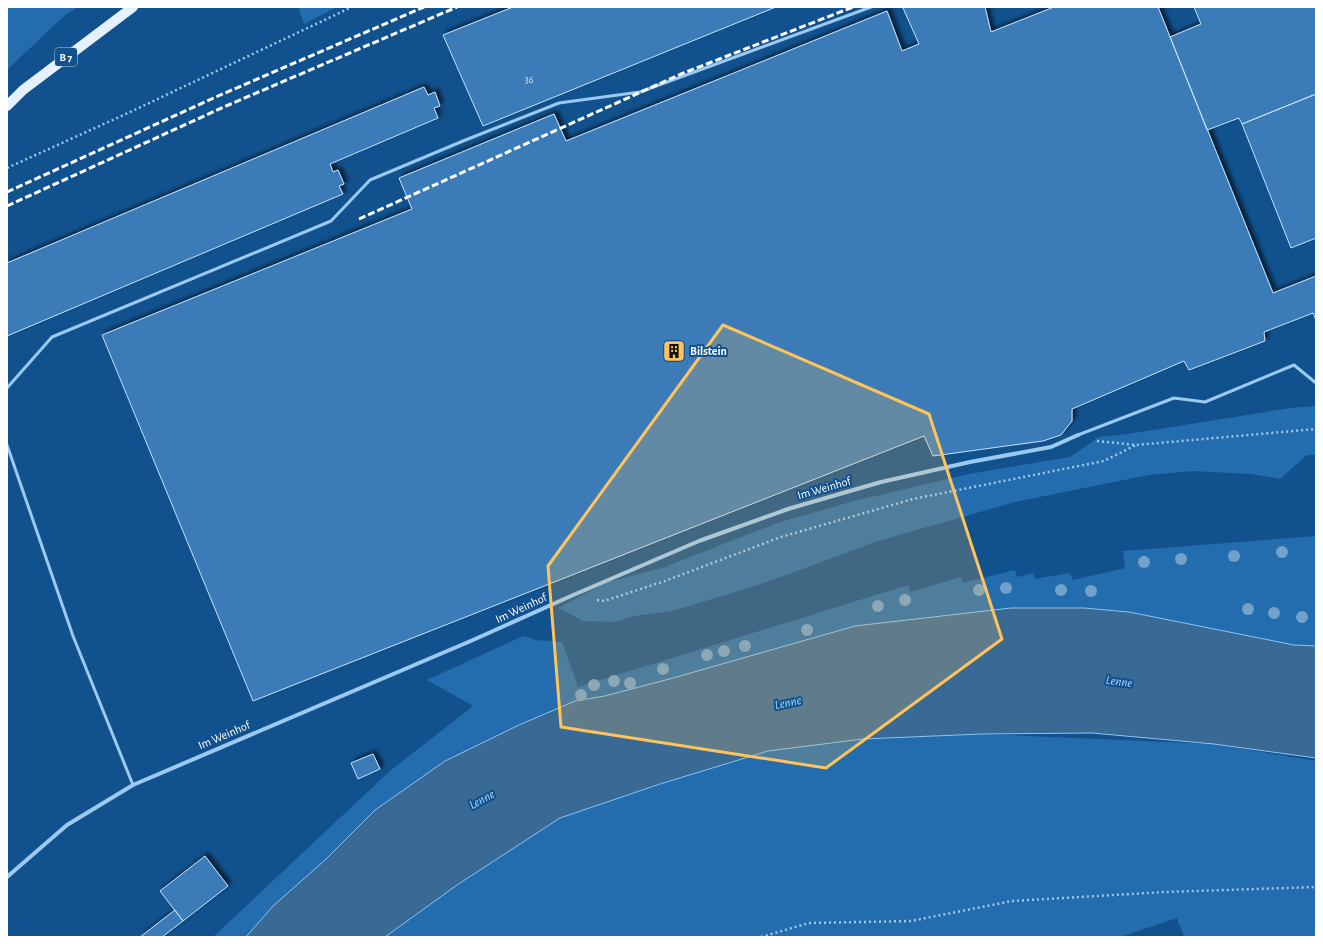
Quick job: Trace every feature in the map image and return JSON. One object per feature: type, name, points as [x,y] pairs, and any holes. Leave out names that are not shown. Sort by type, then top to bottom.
[{"type":"main road","name":"B 7","points":[[7,106],[23,90],[133,7]]},
{"type":"street","name":"Im Weinhof","points":[[7,878],[67,826],[133,785],[474,640],[571,596],[699,541],[788,509],[881,482],[970,462],[1050,447],[1078,435]]},
{"type":"lane","points":[[7,388],[52,337],[331,221],[370,180],[559,103],[640,92],[871,7]]},
{"type":"lane","points":[[1078,435],[1174,398],[1206,402],[1294,365],[1316,383]]},
{"type":"lane","points":[[7,445],[72,636],[133,785]]},
{"type":"path","points":[[7,168],[128,113],[352,7]]},
{"type":"path","points":[[1078,435],[1100,442],[1136,445],[1316,429]]},
{"type":"path","points":[[571,596],[604,601],[810,529],[913,499],[1104,461],[1136,445]]},
{"type":"path","points":[[761,937],[809,923],[911,921],[1012,902],[1165,892],[1316,887]]},
{"type":"highlighted area","points":[[723,325],[929,414],[1002,639],[826,768],[561,727],[548,566]]},
{"type":"shaded area","points":[[7,7],[78,7],[65,15],[7,70]]},
{"type":"shaded area","points":[[298,7],[337,7],[304,24]]},
{"type":"shaded area","points":[[1316,406],[1316,455],[1307,455],[1280,479],[1251,474],[1193,471],[1149,475],[1015,502],[878,541],[767,582],[673,611],[634,616],[616,622],[583,621],[558,608],[605,583],[665,567],[777,523],[854,501],[969,474],[1070,457],[1099,437],[1128,434],[1290,408]]},
{"type":"shaded area","points":[[1316,536],[1316,646],[1294,645],[1129,612],[1084,608],[1011,608],[855,626],[673,678],[605,696],[575,701],[519,725],[445,761],[375,810],[325,861],[273,906],[246,937],[213,937],[391,770],[473,706],[427,680],[523,636],[536,640],[562,642],[578,687],[908,585],[910,592],[961,577],[963,583],[1015,570],[1017,577],[1033,573],[1035,579],[1070,573],[1073,580],[1125,568],[1123,551]]},
{"type":"shaded area","points":[[981,734],[1214,744],[1316,761],[1316,937],[1184,937],[1177,918],[1120,937],[385,937],[457,885],[560,818],[660,784],[768,751],[863,739]]},
{"type":"water","name":"Lenne","points":[[1011,608],[1084,608],[1129,612],[1294,645],[1316,646],[1316,758],[1214,744],[1092,733],[981,734],[863,739],[768,751],[660,784],[560,818],[457,885],[385,937],[246,937],[273,906],[325,860],[375,810],[445,761],[519,725],[575,701],[605,696],[673,678],[855,626]]},
{"type":"building","points":[[513,7],[776,7],[483,126],[443,35]]},
{"type":"building","name":"Bilstein","points":[[985,7],[991,32],[1054,7],[1158,7],[1273,293],[1316,276],[1316,320],[1313,313],[1264,332],[1265,341],[1189,370],[1184,361],[1072,409],[1072,421],[1061,435],[1043,441],[933,456],[924,436],[253,701],[102,335],[412,209],[399,178],[554,114],[566,141],[887,11],[902,51],[919,44],[903,8]]},
{"type":"building","points":[[1194,7],[1316,7],[1316,94],[1242,124],[1239,118],[1207,130],[1170,37],[1201,24]]},
{"type":"building","points":[[424,87],[428,95],[435,92],[440,106],[434,108],[438,118],[330,164],[333,172],[338,170],[344,184],[339,186],[343,194],[7,336],[7,263]]},
{"type":"building","points":[[1316,94],[1316,238],[1291,248],[1242,124]]},
{"type":"building","points":[[373,754],[380,769],[358,779],[351,763]]},
{"type":"building","points":[[205,856],[228,886],[183,921],[160,891]]},
{"type":"building","points":[[175,910],[183,921],[162,937],[140,937]]},
{"type":"railway","points":[[7,192],[218,96],[424,7]]},
{"type":"railway","points":[[7,206],[226,106],[457,7]]},
{"type":"railway","points":[[359,219],[681,74],[853,7]]},
{"type":"place","name":"Bilstein","points":[[674,351]]}]
